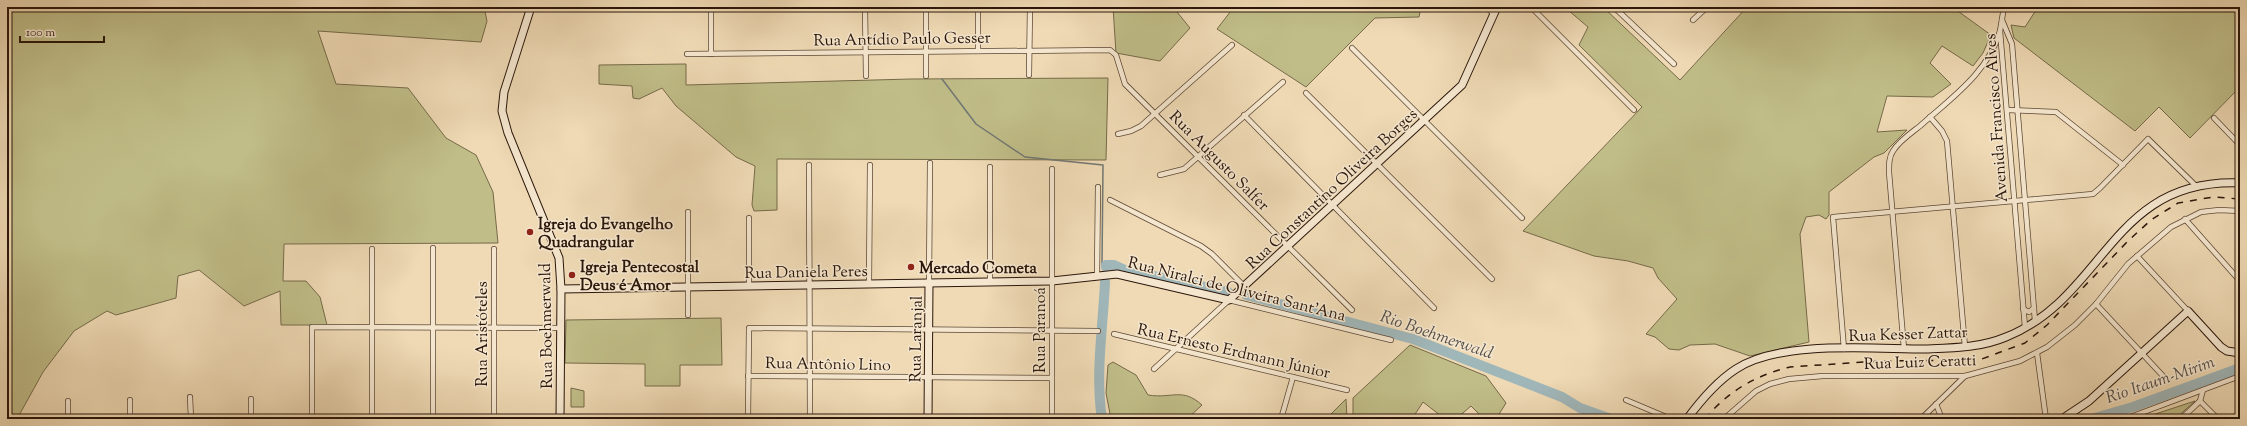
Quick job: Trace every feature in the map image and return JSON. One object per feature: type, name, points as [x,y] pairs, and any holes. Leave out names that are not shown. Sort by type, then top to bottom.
[{"type":"street","name":"Rua Boehmerwald","points":[[531,7],[504,92],[502,111],[508,133],[556,248],[560,268],[560,419]]},
{"type":"street","points":[[711,7],[711,54]]},
{"type":"street","points":[[865,7],[866,76]]},
{"type":"street","points":[[926,7],[926,76]]},
{"type":"street","points":[[978,7],[978,50]]},
{"type":"street","points":[[1029,75],[1030,7]]},
{"type":"street","points":[[1486,7],[1494,14]]},
{"type":"street","name":"Rua Constantino Oliveira Borges","points":[[1154,369],[1465,82],[1497,7]]},
{"type":"street","points":[[1531,7],[1634,110]]},
{"type":"street","points":[[1614,7],[1674,64]]},
{"type":"street","points":[[1693,20],[1707,7]]},
{"type":"street","points":[[2002,20],[2004,7]]},
{"type":"street","name":"Avenida Francisco Alves","points":[[2002,20],[2000,31],[2025,327]]},
{"type":"street","name":"Avenida Francisco Alves","points":[[2002,20],[2012,44],[2035,321]]},
{"type":"street","points":[[1992,51],[2000,31]]},
{"type":"street","points":[[1904,349],[1889,172],[1891,155],[1898,145],[1967,85],[1992,51],[2001,43],[2007,41],[2012,44]]},
{"type":"street","points":[[1118,134],[1136,129],[1155,114],[1232,45]]},
{"type":"street","points":[[1352,48],[1522,218]]},
{"type":"street","name":"Rua Antídio Paulo Gesser","points":[[687,54],[1106,49],[1116,55]]},
{"type":"street","points":[[1992,51],[2002,51]]},
{"type":"street","name":"Rua Augusto Salfer","points":[[1116,55],[1124,81],[1155,114],[1352,310]]},
{"type":"street","points":[[1160,175],[1184,169],[1283,82]]},
{"type":"street","points":[[1306,92],[1492,279]]},
{"type":"street","points":[[2007,110],[2018,109],[2056,112],[2123,165]]},
{"type":"street","points":[[1244,116],[1434,308]]},
{"type":"street","points":[[1930,117],[1947,141],[1965,347]]},
{"type":"street","points":[[2214,118],[2240,144]]},
{"type":"street","points":[[1844,349],[1833,217],[2093,194],[2148,139],[2196,186]]},
{"type":"street","name":"Rua Laranjal","points":[[928,419],[930,163]]},
{"type":"street","points":[[809,165],[810,419]]},
{"type":"street","points":[[869,284],[870,165]]},
{"type":"street","points":[[990,167],[990,282]]},
{"type":"street","name":"Rua Paranoá","points":[[1052,169],[1052,419]]},
{"type":"street","name":"Rua Kesser Zattar","points":[[1687,419],[1715,386],[1736,368],[1749,362],[1787,352],[1844,349],[1965,347],[1996,341],[2035,321],[2064,298],[2117,236],[2143,212],[2167,197],[2196,186],[2220,183],[2240,183]]},
{"type":"street","points":[[1097,275],[1098,187]]},
{"type":"street","points":[[1110,200],[1201,246],[1212,254],[1244,286]]},
{"type":"street","name":"Rua Luiz Ceratti","points":[[1724,419],[1756,391],[1770,384],[1789,379],[1823,376],[1965,376],[2002,367],[2037,353],[2066,332],[2096,304],[2137,256],[2162,234],[2185,219],[2209,210],[2240,212]]},
{"type":"street","points":[[688,212],[688,315]]},
{"type":"street","points":[[749,218],[749,286]]},
{"type":"street","points":[[2185,219],[2240,281]]},
{"type":"street","points":[[433,248],[433,419]]},
{"type":"street","points":[[372,249],[372,419]]},
{"type":"street","name":"Rua Aristóteles","points":[[494,249],[494,419]]},
{"type":"street","points":[[2137,256],[2221,347],[2227,351],[2240,353]]},
{"type":"street","name":"Rua Niralci de Oliveira Sant'Ana","points":[[1052,281],[1097,275],[1123,275],[1391,340]]},
{"type":"street","name":"Rua Daniela Peres","points":[[561,288],[1052,281]]},
{"type":"street","points":[[2096,304],[2163,376]]},
{"type":"street","points":[[2023,309],[2029,312],[2034,308]]},
{"type":"street","points":[[2062,419],[2089,401],[2188,312]]},
{"type":"street","points":[[312,419],[312,327],[560,328]]},
{"type":"street","points":[[748,419],[748,328],[1098,331]]},
{"type":"street","name":"Rua Ernesto Erdmann Júnior","points":[[1114,334],[1347,390]]},
{"type":"street","points":[[2037,353],[2046,419]]},
{"type":"street","name":"Rua Antônio Lino","points":[[748,376],[1052,378]]},
{"type":"street","points":[[1921,419],[1965,376]]},
{"type":"street","points":[[2125,419],[2240,376]]},
{"type":"street","points":[[1281,419],[1293,377]]},
{"type":"street","points":[[2181,419],[2200,401],[2203,390]]},
{"type":"street","points":[[190,397],[190,419]]},
{"type":"street","points":[[251,399],[251,419]]},
{"type":"street","points":[[130,400],[130,419]]},
{"type":"street","points":[[1626,400],[1671,419]]},
{"type":"street","points":[[68,401],[68,419]]},
{"type":"street","points":[[2200,401],[2218,419]]},
{"type":"street","points":[[1936,404],[1942,419]]},
{"type":"shaded area","points":[[7,7],[484,7],[487,21],[481,42],[318,31],[336,84],[408,88],[446,138],[476,155],[493,192],[498,243],[284,244],[283,281],[306,281],[320,297],[327,325],[281,325],[280,291],[244,306],[199,270],[178,276],[176,298],[116,315],[107,311],[74,331],[43,372],[17,419],[7,419]]},
{"type":"shaded area","points":[[1113,7],[1173,7],[1190,28],[1160,61],[1116,53]]},
{"type":"shaded area","points":[[1234,7],[1421,7],[1419,17],[1375,18],[1306,87],[1217,29]]},
{"type":"shaded area","points":[[1571,7],[1603,7],[1680,80],[1747,7],[1955,7],[1955,9],[1991,35],[1983,53],[1973,66],[1942,46],[1930,63],[1951,84],[1933,97],[1887,96],[1877,132],[1907,130],[1884,153],[1874,157],[1829,192],[1829,215],[1826,219],[1819,215],[1806,217],[1800,234],[1809,342],[1750,356],[1715,344],[1690,345],[1679,350],[1669,349],[1655,337],[1646,334],[1677,299],[1658,278],[1653,268],[1628,261],[1594,256],[1523,231],[1642,107],[1579,45],[1588,27],[1568,10]]},
{"type":"shaded area","points":[[2038,7],[2240,7],[2240,87],[2190,138],[2159,107],[2135,131],[2014,38],[2011,25],[2025,27]]},
{"type":"shaded area","points":[[686,64],[686,85],[911,79],[1108,78],[1106,160],[777,159],[777,210],[754,211],[752,205],[755,166],[736,157],[676,106],[662,88],[639,99],[633,98],[632,86],[599,84],[599,65]]},
{"type":"shaded area","points":[[721,318],[722,365],[680,365],[680,386],[645,386],[645,364],[565,363],[566,320]]},
{"type":"shaded area","points":[[1410,345],[1486,376],[1506,403],[1496,419],[1484,419],[1471,406],[1456,419],[1445,419],[1423,402],[1412,419],[1353,419],[1353,398]]},
{"type":"shaded area","points":[[1113,362],[1136,375],[1148,395],[1188,396],[1202,405],[1187,419],[1111,419],[1106,393],[1108,365]]},
{"type":"shaded area","points":[[571,388],[584,391],[584,407],[571,407]]},
{"type":"shaded area","points":[[1346,399],[1347,419],[1326,419]]},
{"type":"shaded area","points":[[2195,401],[2175,419],[2140,419]]},
{"type":"waterway","points":[[942,79],[976,124],[1025,157],[1103,165],[1102,264],[1106,265]]},
{"type":"waterway","name":"Rio Boehmerwald","points":[[1106,267],[1106,265],[1114,265],[1125,270],[1228,292]]},
{"type":"waterway","name":"Rio Boehmerwald","points":[[1102,419],[1099,368],[1105,282]]},
{"type":"waterway","name":"Rio Boehmerwald","points":[[1246,295],[1413,339],[1562,397],[1580,408],[1611,419]]},
{"type":"waterway","name":"Rio Itaum-Mirim","points":[[2091,419],[2133,407],[2240,368]]},
{"type":"railway","points":[[1705,419],[1723,401],[1743,386],[1777,370],[1790,367],[1880,361],[1979,360],[2025,343],[2047,325],[2128,241],[2151,220],[2178,203],[2213,197],[2240,199]]},
{"type":"place","name":"Igreja do Evangelho Quadrangular","points":[[530,232]]},
{"type":"place","name":"Mercado Cometa","points":[[911,267]]},
{"type":"place","name":"Igreja Pentecostal Deus é Amor","points":[[572,275]]}]
